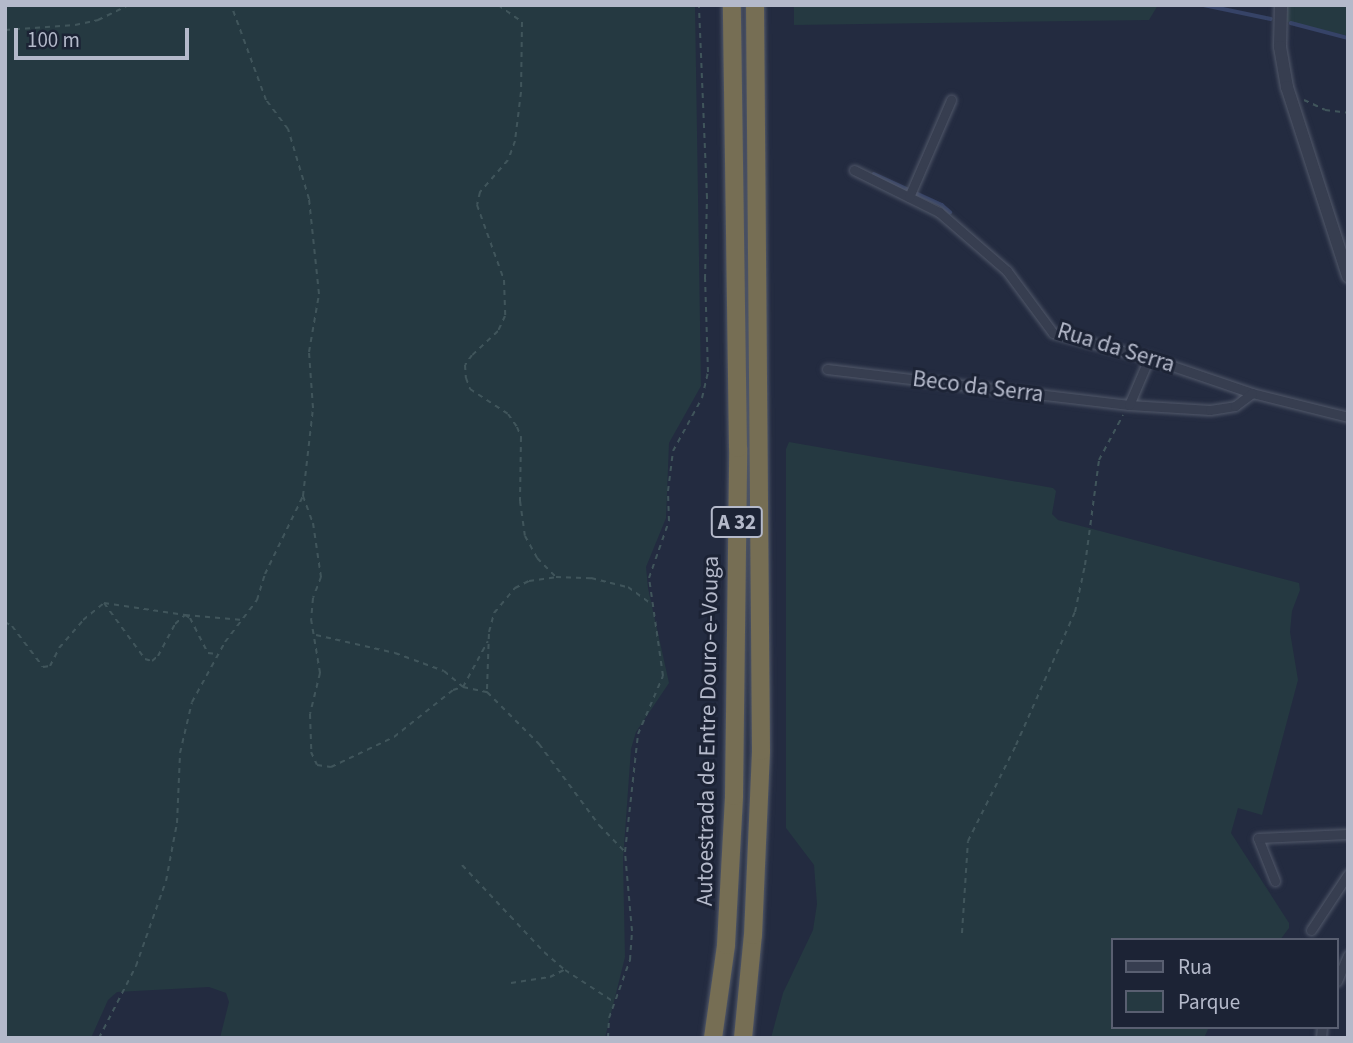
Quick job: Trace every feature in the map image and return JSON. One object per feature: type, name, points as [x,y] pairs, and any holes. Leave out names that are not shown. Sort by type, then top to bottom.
[{"type":"highway","name":"Autoestrada de Entre Douro-e-Vouga","points":[[713,1038],[726,945],[734,796],[737,448],[732,5]]},
{"type":"highway","name":"A 32","points":[[743,1038],[753,934],[761,751],[755,5]]},
{"type":"street","points":[[1281,5],[1280,47],[1290,94],[1348,276]]},
{"type":"street","points":[[909,197],[951,100]]},
{"type":"street","name":"Rua da Serra","points":[[854,170],[939,212],[1007,271],[1053,334],[1150,358],[1252,393],[1348,417]]},
{"type":"street","points":[[1129,405],[1150,358]]},
{"type":"street","name":"Beco da Serra","points":[[827,369],[1129,405],[1210,410],[1235,405],[1252,393]]},
{"type":"street","points":[[1275,881],[1258,838],[1348,834]]},
{"type":"street","points":[[1311,930],[1348,874]]},
{"type":"street","points":[[1339,976],[1348,955]]},
{"type":"path","points":[[5,30],[75,25],[98,20],[129,5]]},
{"type":"path","points":[[99,1038],[136,966],[166,881],[177,823],[180,753],[192,702],[225,642],[257,600],[265,574],[303,496],[313,408],[309,352],[319,294],[309,198],[288,129],[266,100],[231,5]]},
{"type":"path","points":[[498,5],[522,22],[521,92],[515,141],[508,160],[480,192],[477,205],[504,281],[506,316],[498,331],[465,365],[466,378],[470,389],[508,414],[522,437],[520,501],[525,536],[537,558],[556,577]]},
{"type":"path","points":[[608,1038],[609,1018],[630,960],[632,931],[625,852],[638,734],[663,676],[649,578],[669,521],[668,491],[673,451],[702,398],[708,372],[705,279],[707,198],[699,5]]},
{"type":"path","points":[[1290,94],[1325,110],[1348,113]]},
{"type":"path","points":[[962,933],[968,841],[1016,745],[1075,612],[1085,565],[1099,460],[1129,405]]},
{"type":"path","points":[[303,496],[313,523],[321,577],[313,598],[311,619],[320,673],[310,724],[311,752],[317,765],[331,767],[394,737],[453,690],[464,687],[489,638]]},
{"type":"path","points":[[486,692],[489,638],[494,613],[503,598],[529,581],[556,577],[591,578],[628,587],[653,606]]},
{"type":"path","points":[[104,603],[185,615],[244,620]]},
{"type":"path","points":[[104,603],[139,653],[152,661],[175,624],[185,615]]},
{"type":"path","points":[[5,622],[12,626],[43,667],[50,666],[59,648],[75,629],[104,603]]},
{"type":"path","points":[[185,615],[190,618],[208,653],[218,655]]},
{"type":"path","points":[[315,635],[395,653],[444,671],[464,687],[486,692],[539,744],[599,825],[625,852]]},
{"type":"path","points":[[462,864],[522,930],[565,970],[614,1002]]},
{"type":"path","points":[[511,983],[550,977],[565,970]]},
{"type":"green space","points":[[5,5],[695,5],[701,386],[669,443],[666,518],[646,567],[648,588],[669,683],[636,732],[631,749],[623,860],[625,957],[605,1038],[220,1038],[229,1002],[226,993],[209,987],[117,992],[108,1000],[91,1038],[5,1038]]},
{"type":"green space","points":[[794,5],[1158,5],[1149,20],[794,25]]},
{"type":"green space","points":[[1286,5],[1348,5],[1348,36],[1285,21]]},
{"type":"green space","points":[[789,442],[1053,488],[1056,491],[1052,514],[1058,520],[1299,583],[1300,590],[1292,611],[1290,632],[1298,680],[1262,815],[1238,808],[1231,833],[1289,923],[1289,928],[1282,938],[1112,938],[1112,1029],[1208,1029],[1204,1038],[771,1038],[783,993],[813,930],[817,904],[814,865],[786,828],[786,449]]},
{"type":"waterway","points":[[1204,5],[1271,19]]},
{"type":"waterway","points":[[1291,23],[1348,38]]},
{"type":"waterway","points":[[874,174],[942,205],[950,212]]}]
